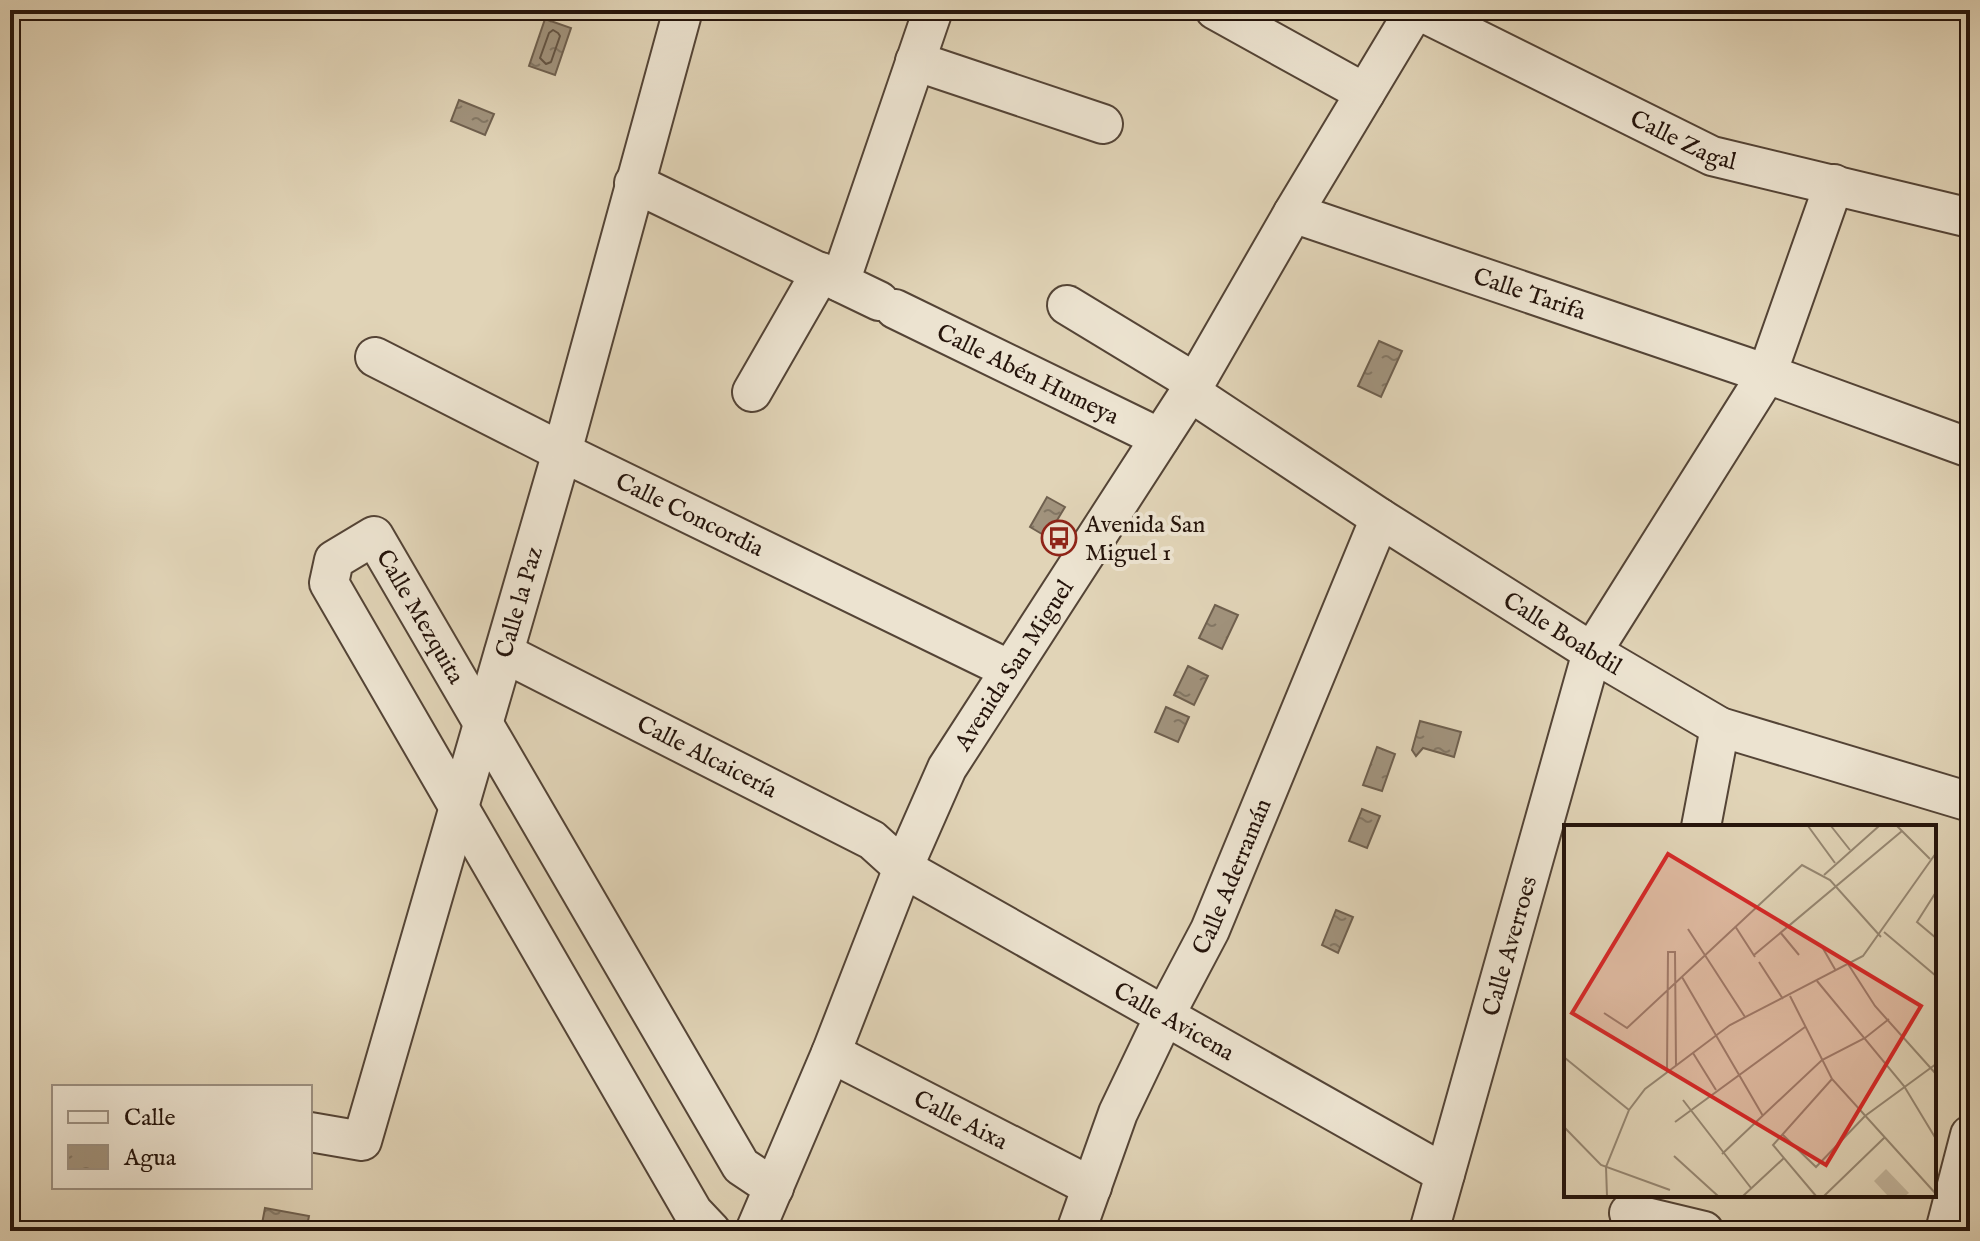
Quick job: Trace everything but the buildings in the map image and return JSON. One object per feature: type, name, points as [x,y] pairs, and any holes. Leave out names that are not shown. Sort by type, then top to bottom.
[{"type":"street","name":"Calle la Paz","points":[[312,1132],[362,1141],[562,452],[683,10]]},
{"type":"street","points":[[752,392],[831,277],[933,10]]},
{"type":"street","points":[[1215,10],[1365,93]]},
{"type":"street","name":"Avenida San Miguel","points":[[755,1231],[947,768],[1192,387],[1416,10]]},
{"type":"street","name":"Calle Zagal","points":[[1416,10],[1712,156],[1970,218]]},
{"type":"street","points":[[915,61],[1103,124]]},
{"type":"street","name":"Calle Abén Humeya","points":[[634,183],[1160,438]]},
{"type":"street","points":[[1767,374],[1834,184]]},
{"type":"street","name":"Calle Tarifa","points":[[1293,213],[1767,374],[1970,448]]},
{"type":"street","name":"Calle Boabdil","points":[[1067,305],[1192,387],[1380,518],[1592,652],[1720,727],[1970,802]]},
{"type":"street","name":"Calle Concordia","points":[[375,357],[562,452],[1008,669]]},
{"type":"street","name":"Calle Averroes","points":[[1429,1231],[1592,652],[1767,374]]},
{"type":"street","name":"Calle Aderramán","points":[[1076,1231],[1118,1113],[1210,930],[1380,518]]},
{"type":"street","name":"Calle Mezquita","points":[[711,1231],[693,1212],[329,583],[334,560],[374,536],[741,1166],[774,1188]]},
{"type":"street","name":"Calle Alcaicería","points":[[504,653],[872,840],[903,868]]},
{"type":"street","points":[[1701,825],[1720,727]]},
{"type":"street","name":"Calle Avicena","points":[[903,868],[1445,1174]]},
{"type":"street","name":"Calle Aixa","points":[[831,1053],[1092,1187]]},
{"type":"street","points":[[1945,1231],[1970,1135]]},
{"type":"street","points":[[1629,1213],[1704,1231]]},
{"type":"water","points":[[545,19],[571,28],[555,75],[529,66]]},
{"type":"water","points":[[459,100],[494,114],[485,135],[451,121]]},
{"type":"water","points":[[1379,341],[1402,351],[1381,397],[1358,386]]},
{"type":"water","points":[[1047,497],[1065,507],[1047,537],[1030,527]]},
{"type":"water","points":[[1215,605],[1238,615],[1222,649],[1199,638]]},
{"type":"water","points":[[1188,666],[1208,676],[1194,705],[1174,695]]},
{"type":"water","points":[[1166,707],[1189,717],[1178,742],[1155,732]]},
{"type":"water","points":[[1420,721],[1461,732],[1454,757],[1423,748],[1416,756],[1412,750]]},
{"type":"water","points":[[1377,747],[1395,754],[1382,791],[1363,785]]},
{"type":"water","points":[[1362,809],[1380,816],[1367,848],[1349,841]]},
{"type":"water","points":[[1336,910],[1353,917],[1338,953],[1322,945]]},
{"type":"water","points":[[265,1208],[309,1216],[306,1231],[261,1229]]},
{"type":"place","name":"Avenida San Miguel 1","points":[[1059,538]]}]
